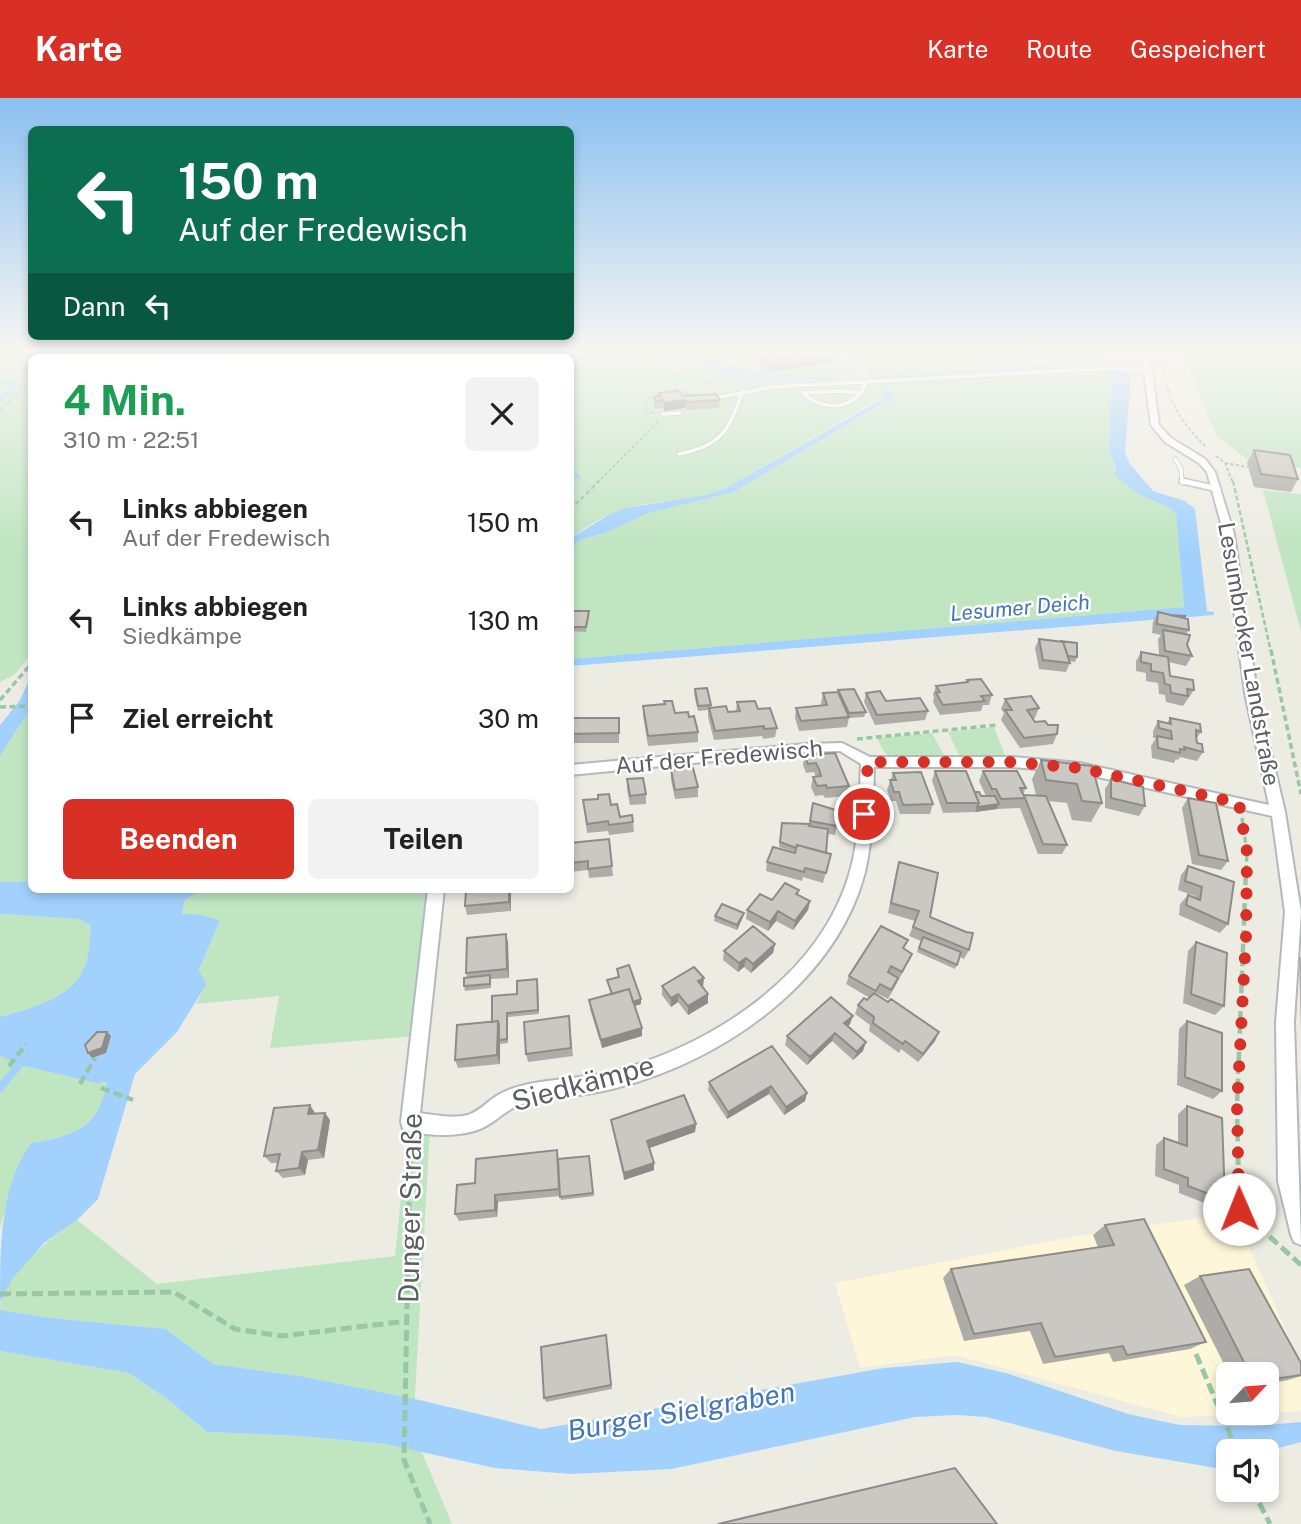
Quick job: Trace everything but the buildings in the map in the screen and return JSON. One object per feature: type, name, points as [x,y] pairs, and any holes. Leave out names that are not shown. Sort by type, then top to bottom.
[{"type":"street","name":"Lesumbroker Landstraße","points":[[1153,419],[1154,425],[1168,440],[1202,461],[1217,487],[1229,534],[1251,693],[1278,812],[1293,912],[1285,1022],[1288,1181],[1301,1235]]},
{"type":"street","name":"Auf der Fredewisch","points":[[574,770],[842,747],[868,762],[1012,762],[1080,768],[1278,812]]},
{"type":"street","name":"Siedkämpe","points":[[410,1122],[470,1124],[512,1097],[620,1078],[689,1051],[757,1011],[815,955],[846,904],[858,869],[861,850],[868,762]]},
{"type":"street","name":"Dunger Straße","points":[[410,1122],[436,893]]},
{"type":"lane","points":[[679,454],[708,447],[721,440],[733,419]]},
{"type":"lane","points":[[1175,459],[1181,469],[1182,483],[1217,487]]},
{"type":"path","points":[[574,506],[660,419]]},
{"type":"path","points":[[1217,487],[1222,483],[1220,463],[1248,467]]},
{"type":"path","points":[[0,700],[28,668]]},
{"type":"path","points":[[0,693],[7,692]]},
{"type":"path","points":[[0,707],[28,706]]},
{"type":"path","points":[[842,747],[847,740],[997,725]]},
{"type":"path","points":[[1239,803],[1247,852],[1246,936],[1237,1106],[1239,1209],[1301,1265]]},
{"type":"path","points":[[9,1066],[26,1044]]},
{"type":"path","points":[[80,1084],[95,1058]]},
{"type":"path","points":[[101,1088],[134,1100]]},
{"type":"path","name":"Dunger Straße","points":[[410,1122],[404,1460],[430,1524]]},
{"type":"path","points":[[0,1294],[174,1292],[235,1329],[282,1336],[408,1321]]},
{"type":"path","points":[[1196,1354],[1233,1439]]},
{"type":"path","points":[[1259,1502],[1270,1524]]},
{"type":"shaded area","points":[[1234,1213],[1301,1365],[1301,1411],[1279,1412],[1279,1362],[1216,1362],[1216,1415],[1181,1417],[955,1355],[860,1368],[835,1283],[1072,1237]]},
{"type":"green space","points":[[0,419],[28,419],[28,658],[15,674],[0,682]]},
{"type":"green space","points":[[574,419],[845,419],[714,493],[649,503],[624,509],[596,521],[574,536]]},
{"type":"green space","points":[[859,419],[1110,419],[1109,449],[1117,477],[1140,494],[1176,514],[1184,607],[574,659],[574,548],[579,540],[605,533],[648,512],[734,492]]},
{"type":"green space","points":[[1209,419],[1301,419],[1301,468],[1252,463],[1217,436]]},
{"type":"green space","points":[[1263,490],[1301,494],[1301,631],[1299,624]]},
{"type":"green space","points":[[28,713],[28,881],[0,882],[0,756]]},
{"type":"green space","points":[[994,727],[1005,755],[999,758],[960,757],[948,732]]},
{"type":"green space","points":[[932,733],[945,757],[893,758],[884,752],[877,738]]},
{"type":"green space","points":[[196,893],[431,893],[416,1036],[270,1048],[279,996],[196,1004],[206,985],[199,971],[220,921],[182,915],[185,900]]},
{"type":"green space","points":[[0,914],[79,919],[91,926],[87,959],[74,983],[64,992],[40,1005],[0,1017]]},
{"type":"green space","points":[[0,1056],[19,1065],[97,1083],[107,1082],[98,1110],[91,1120],[72,1133],[31,1143],[0,1226]]},
{"type":"green space","points":[[408,1129],[430,1129],[413,1431],[452,1524],[0,1524],[0,1351],[129,1373],[170,1401],[207,1432],[301,1436],[385,1444],[299,1376],[213,1364],[166,1329],[51,1318],[0,1310],[2,1297],[18,1271],[54,1236],[77,1220],[157,1284],[395,1256]]},
{"type":"water","points":[[848,419],[858,419],[734,492],[648,513],[605,533],[579,540],[574,548],[574,536],[610,514],[626,508],[706,495],[726,488]]},
{"type":"water","points":[[1110,419],[1128,419],[1125,452],[1130,464],[1153,491],[1185,501],[1195,509],[1207,611],[1214,612],[1214,615],[574,666],[574,659],[1184,607],[1176,514],[1141,495],[1113,474],[1116,471],[1109,449]]},
{"type":"water","points":[[28,683],[28,713],[0,756],[0,725],[20,700]]},
{"type":"water","points":[[28,881],[28,893],[196,893],[185,900],[182,914],[202,915],[220,921],[199,970],[206,985],[177,1032],[135,1074],[98,1199],[77,1220],[44,1243],[13,1278],[0,1302],[4,1219],[13,1179],[21,1160],[31,1143],[72,1133],[91,1120],[98,1110],[107,1082],[97,1083],[19,1065],[0,1056],[0,1017],[40,1005],[64,992],[74,983],[87,959],[91,926],[79,919],[0,914],[0,882]]},
{"type":"water","name":"Burger Sielgraben","points":[[0,1310],[51,1318],[166,1329],[213,1364],[299,1376],[415,1399],[541,1429],[884,1368],[957,1362],[1006,1373],[1128,1414],[1180,1425],[1254,1426],[1301,1422],[1301,1442],[1279,1448],[1279,1439],[1216,1439],[1216,1468],[1116,1451],[986,1417],[957,1415],[915,1417],[672,1469],[571,1474],[495,1468],[385,1444],[301,1436],[207,1432],[170,1401],[129,1373],[0,1351]]},
{"type":"waterway","points":[[574,472],[579,478]]},
{"type":"waterway","points":[[0,1088],[22,1061]]},
{"type":"route","points":[[864,814],[868,762],[1012,762],[1080,768],[1239,803],[1247,852],[1246,936],[1237,1106],[1239,1209]]},
{"type":"water label","name":"Lesumer Deich","points":[[1020,608]]}]
